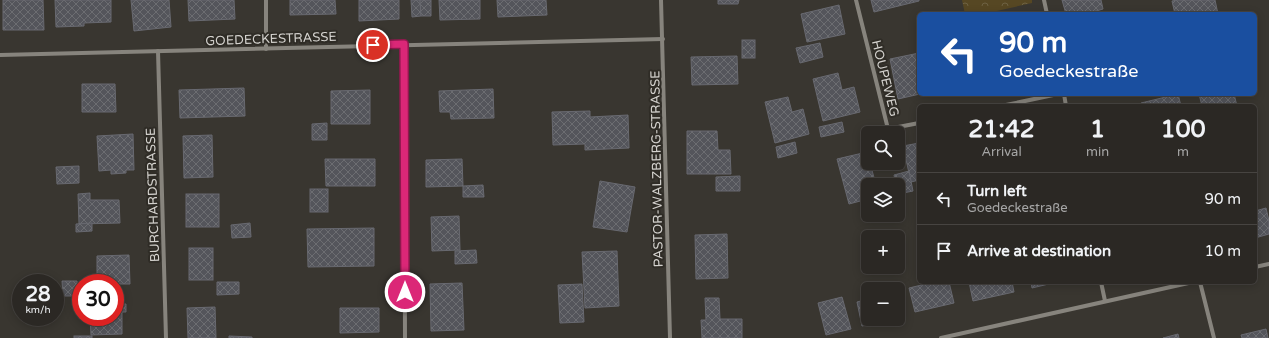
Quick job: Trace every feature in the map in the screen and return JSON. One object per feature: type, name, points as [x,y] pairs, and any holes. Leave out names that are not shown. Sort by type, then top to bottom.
[{"type":"street","points":[[266,0],[266,49]]},
{"type":"street","name":"PASTOR-WALZBERG-STRASSE","points":[[661,0],[670,338]]},
{"type":"street","name":"HOUPEWEG","points":[[856,0],[888,129],[917,123]]},
{"type":"street","points":[[1044,0],[1047,12]]},
{"type":"street","name":"GOEDECKESTRASSE","points":[[0,55],[266,49],[404,44],[663,39]]},
{"type":"street","points":[[404,44],[405,338]]},
{"type":"street","name":"BURCHARDSTRASSE","points":[[158,51],[166,338]]},
{"type":"street","points":[[1010,104],[1048,96]]},
{"type":"street","points":[[1257,267],[1269,264]]},
{"type":"street","points":[[1101,284],[1105,301]]},
{"type":"street","points":[[941,338],[1184,284]]},
{"type":"street","points":[[1200,284],[1214,338]]},
{"type":"green space","points":[[962,0],[1032,0],[1032,3],[992,12],[965,12]]},
{"type":"building","points":[[3,0],[43,0],[44,30],[3,30]]},
{"type":"building","points":[[55,0],[111,0],[111,22],[84,23],[84,26],[56,27]]},
{"type":"building","points":[[131,0],[169,0],[171,27],[134,31]]},
{"type":"building","points":[[188,0],[234,0],[235,19],[189,21]]},
{"type":"building","points":[[290,0],[335,0],[336,14],[290,15]]},
{"type":"building","points":[[359,0],[399,0],[399,19],[359,21]]},
{"type":"building","points":[[411,0],[420,0],[421,16],[412,17]]},
{"type":"building","points":[[420,0],[431,0],[431,16],[421,16]]},
{"type":"building","points":[[439,0],[480,0],[480,19],[440,20]]},
{"type":"building","points":[[497,0],[546,0],[547,15],[498,17]]},
{"type":"building","points":[[718,0],[739,0],[738,4],[718,4]]},
{"type":"building","points":[[871,0],[919,0],[919,1],[874,12]]},
{"type":"building","points":[[1062,0],[1101,0],[1103,9],[1093,12],[1065,12]]},
{"type":"building","points":[[1215,0],[1218,12],[1175,12],[1172,1]]},
{"type":"building","points":[[839,5],[845,34],[807,42],[801,14]]},
{"type":"building","points":[[742,40],[755,40],[755,58],[742,58]]},
{"type":"building","points":[[820,43],[823,57],[800,63],[796,48]]},
{"type":"building","points":[[917,53],[917,95],[898,99],[890,59]]},
{"type":"building","points":[[737,56],[738,84],[692,85],[691,57]]},
{"type":"building","points":[[838,73],[842,90],[854,87],[860,112],[823,121],[813,79]]},
{"type":"building","points":[[82,84],[115,84],[116,112],[82,112]]},
{"type":"building","points":[[244,88],[245,116],[180,118],[179,90]]},
{"type":"building","points":[[493,89],[494,118],[451,119],[450,112],[440,112],[439,91]]},
{"type":"building","points":[[370,90],[370,124],[331,124],[331,91]]},
{"type":"building","points":[[1170,96],[1178,96],[1180,104],[1141,104]]},
{"type":"building","points":[[1200,96],[1234,96],[1236,104],[1202,104]]},
{"type":"building","points":[[788,97],[792,112],[803,109],[809,134],[775,143],[765,102]]},
{"type":"building","points":[[590,111],[590,117],[628,115],[629,148],[585,150],[585,144],[553,145],[552,112]]},
{"type":"building","points":[[842,122],[844,132],[821,137],[819,127]]},
{"type":"building","points":[[327,123],[327,140],[312,140],[312,124]]},
{"type":"building","points":[[687,131],[717,131],[718,150],[730,150],[731,174],[687,174]]},
{"type":"building","points":[[133,134],[134,170],[126,170],[126,173],[111,174],[111,170],[99,171],[97,136]]},
{"type":"building","points":[[212,135],[213,177],[184,178],[183,136]]},
{"type":"building","points":[[795,142],[797,153],[778,158],[776,147]]},
{"type":"building","points":[[917,143],[917,180],[911,182],[905,155],[905,146]]},
{"type":"building","points":[[861,153],[861,170],[872,170],[874,178],[861,178],[861,201],[849,204],[837,159]]},
{"type":"building","points":[[325,159],[375,159],[375,186],[326,186]]},
{"type":"building","points":[[462,159],[463,186],[426,187],[426,160]]},
{"type":"building","points":[[79,166],[79,183],[57,184],[56,167]]},
{"type":"building","points":[[909,171],[913,191],[905,193],[905,178],[895,178],[894,175]]},
{"type":"building","points":[[740,176],[740,191],[716,191],[716,177]]},
{"type":"building","points":[[600,181],[635,187],[627,232],[593,227]]},
{"type":"building","points":[[483,185],[484,197],[463,197],[463,186]]},
{"type":"building","points":[[310,189],[328,189],[328,212],[310,212]]},
{"type":"building","points":[[90,193],[90,200],[119,200],[120,223],[79,224],[78,194]]},
{"type":"building","points":[[186,194],[219,194],[219,227],[186,227]]},
{"type":"building","points":[[1266,208],[1269,221],[1269,234],[1257,237],[1257,210]]},
{"type":"building","points":[[459,216],[460,250],[432,251],[431,217]]},
{"type":"building","points":[[92,223],[92,231],[76,232],[76,224]]},
{"type":"building","points":[[250,223],[251,237],[232,238],[231,225]]},
{"type":"building","points":[[374,228],[374,266],[308,267],[307,229]]},
{"type":"building","points":[[727,234],[728,278],[696,279],[695,235]]},
{"type":"building","points":[[189,248],[213,248],[213,280],[189,280]]},
{"type":"building","points":[[476,250],[477,263],[455,264],[455,251]]},
{"type":"building","points":[[617,251],[619,306],[585,308],[582,252]]},
{"type":"building","points":[[129,255],[130,284],[124,284],[124,274],[97,274],[97,256]]},
{"type":"building","points":[[64,281],[72,281],[72,296],[64,296]]},
{"type":"building","points":[[217,282],[239,282],[239,294],[217,295]]},
{"type":"building","points":[[462,283],[464,330],[431,331],[430,284]]},
{"type":"building","points":[[582,284],[584,322],[560,323],[558,285]]},
{"type":"building","points":[[926,284],[949,284],[954,303],[915,312],[909,288]]},
{"type":"building","points":[[969,284],[1012,284],[1014,292],[973,301]]},
{"type":"building","points":[[1031,284],[1049,284],[1032,288]]},
{"type":"building","points":[[842,297],[851,329],[826,335],[818,303]]},
{"type":"building","points":[[705,298],[719,298],[720,319],[742,319],[742,338],[702,338],[701,320],[706,320]]},
{"type":"building","points":[[861,301],[861,321],[857,302]]},
{"type":"building","points":[[124,304],[126,304],[126,312],[124,312]]},
{"type":"building","points":[[215,307],[216,338],[188,338],[187,308]]},
{"type":"building","points":[[340,308],[379,308],[379,332],[340,333]]},
{"type":"building","points":[[90,326],[122,326],[122,334],[91,335]]},
{"type":"building","points":[[1266,329],[1268,338],[1242,338],[1241,335]]},
{"type":"building","points":[[1178,334],[1179,338],[1163,338]]},
{"type":"building","points":[[74,336],[92,336],[92,338],[74,338]]},
{"type":"building","points":[[229,336],[252,337],[252,338],[229,338]]},
{"type":"route","points":[[373,45],[404,44],[405,292]]}]
